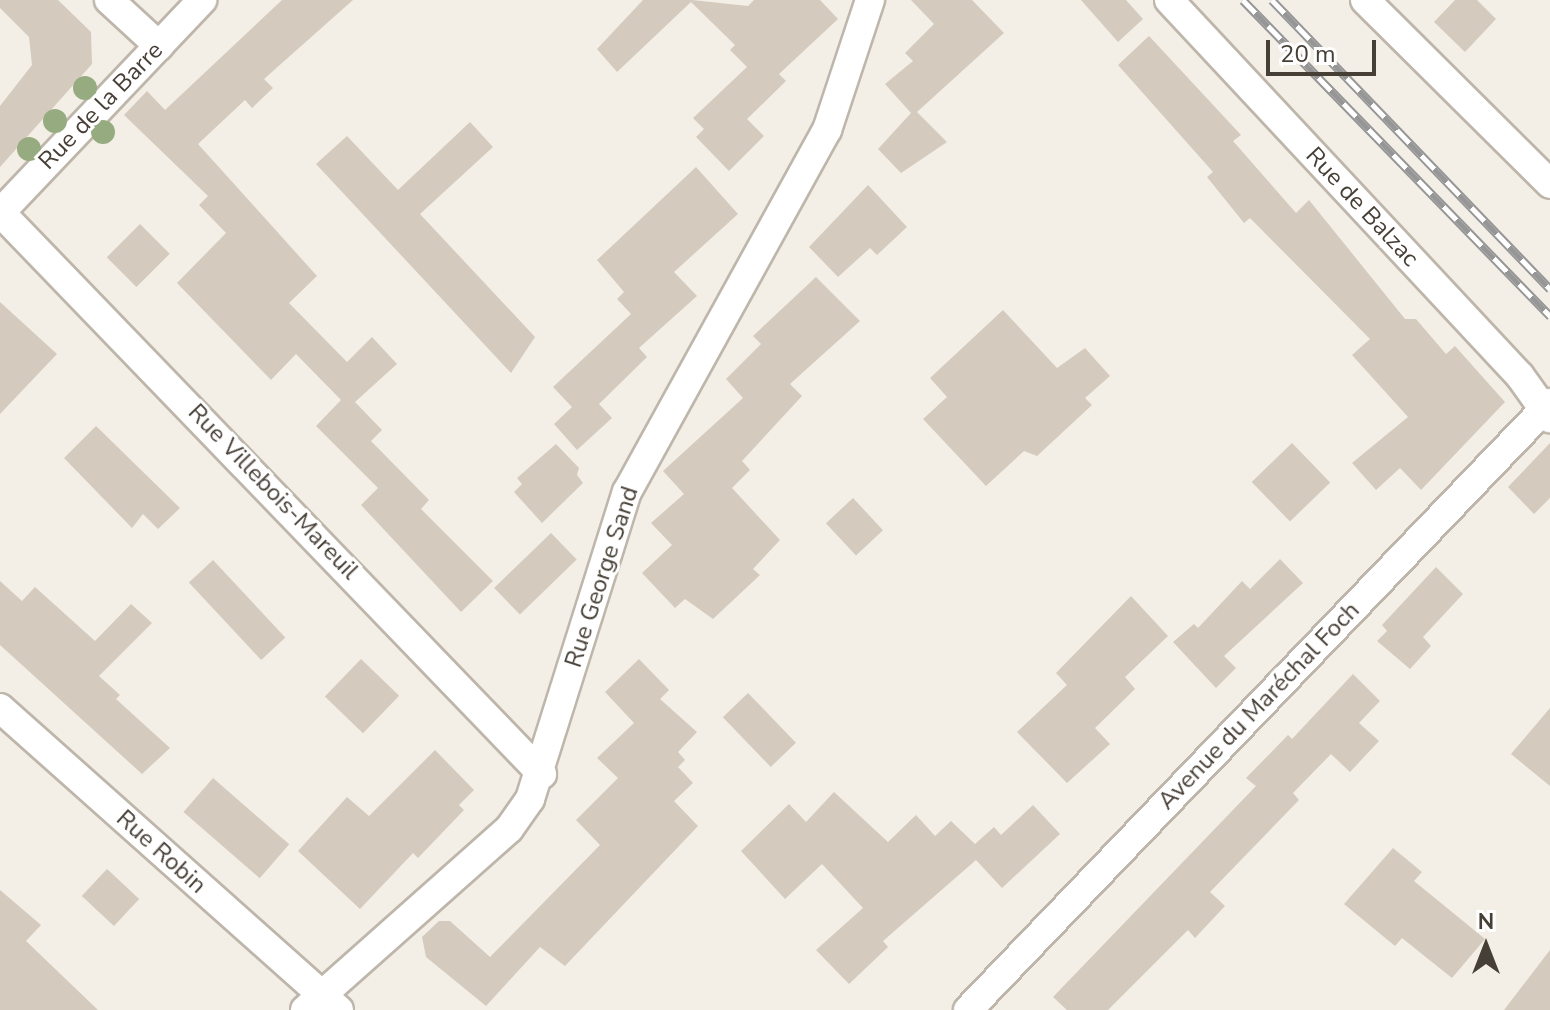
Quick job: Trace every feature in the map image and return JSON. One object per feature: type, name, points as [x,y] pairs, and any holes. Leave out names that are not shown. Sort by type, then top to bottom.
[{"type":"street","points":[[109,0],[159,46]]},
{"type":"street","name":"Rue de la Barre","points":[[0,212],[202,0]]},
{"type":"street","name":"Rue George Sand","points":[[322,1005],[509,829],[542,774],[627,492],[827,130],[870,0]]},
{"type":"street","name":"Rue de Balzac","points":[[1169,0],[1520,376],[1548,410]]},
{"type":"street","points":[[1365,0],[1550,184]]},
{"type":"street","name":"Rue Villebois-Mareuil","points":[[0,212],[542,774]]},
{"type":"street","name":"Avenue du Maréchal Foch","points":[[968,1010],[1548,410]]},
{"type":"street","name":"Rue Robin","points":[[0,708],[322,1005]]},
{"type":"building","points":[[0,0],[58,0],[91,32],[92,64],[0,167],[0,106],[32,65],[29,37],[0,8]]},
{"type":"building","points":[[282,0],[353,0],[264,79],[273,88],[252,108],[245,100],[198,144],[317,276],[289,303],[347,362],[372,337],[397,364],[355,402],[382,430],[371,441],[429,500],[421,509],[493,581],[461,612],[361,505],[378,488],[316,426],[341,400],[296,354],[271,380],[177,283],[226,233],[199,205],[208,196],[124,115],[147,91],[165,110]]},
{"type":"building","points":[[643,0],[692,0],[748,6],[754,0],[820,0],[838,19],[779,74],[786,81],[747,119],[764,136],[729,171],[696,137],[704,129],[693,118],[747,67],[730,50],[735,45],[691,2],[617,72],[597,49]]},
{"type":"building","points":[[911,0],[972,0],[1004,33],[917,112],[947,142],[901,173],[878,149],[911,113],[885,84],[913,61],[905,53],[934,24]]},
{"type":"building","points":[[1081,0],[1126,0],[1143,19],[1118,42]]},
{"type":"building","points":[[1455,0],[1477,0],[1496,19],[1465,52],[1434,22]]},
{"type":"building","points":[[1149,36],[1241,135],[1233,141],[1296,213],[1309,200],[1405,319],[1416,319],[1446,354],[1455,346],[1505,402],[1421,490],[1400,468],[1376,490],[1352,463],[1408,417],[1352,355],[1370,339],[1250,218],[1244,223],[1207,177],[1213,172],[1118,65]]},
{"type":"building","points":[[470,122],[493,147],[420,214],[535,337],[511,373],[316,164],[347,136],[398,190]]},
{"type":"building","points":[[696,167],[738,214],[674,272],[697,296],[639,348],[647,357],[599,404],[612,418],[577,450],[554,424],[572,407],[553,387],[631,314],[617,299],[624,292],[597,260]]},
{"type":"building","points":[[868,185],[907,227],[877,255],[870,248],[838,277],[809,247]]},
{"type":"building","points":[[140,224],[170,254],[136,287],[107,257]]},
{"type":"building","points":[[816,277],[860,321],[790,384],[802,396],[742,461],[750,470],[732,488],[780,540],[753,569],[760,575],[713,619],[685,599],[675,608],[642,573],[672,545],[651,523],[684,494],[663,471],[743,398],[726,379],[761,344],[753,336]]},
{"type":"building","points":[[0,302],[57,354],[0,414]]},
{"type":"building","points":[[1003,310],[1057,368],[1085,348],[1110,376],[1085,398],[1092,405],[1037,456],[1024,451],[986,486],[923,419],[947,397],[930,378]]},
{"type":"building","points":[[96,426],[180,508],[158,529],[143,514],[132,528],[64,458]]},
{"type":"building","points":[[1292,443],[1330,483],[1290,521],[1252,482]]},
{"type":"building","points":[[1550,443],[1550,498],[1534,514],[1508,487]]},
{"type":"building","points":[[556,444],[579,468],[577,475],[583,483],[542,523],[514,492],[522,484],[517,478]]},
{"type":"building","points":[[853,498],[883,530],[856,555],[826,523]]},
{"type":"building","points":[[551,533],[577,560],[520,614],[494,588]]},
{"type":"building","points":[[1280,559],[1303,583],[1224,656],[1236,668],[1216,688],[1173,642],[1194,624],[1198,628],[1242,581],[1250,589]]},
{"type":"building","points":[[213,560],[285,638],[261,660],[189,583]]},
{"type":"building","points":[[1436,567],[1463,594],[1423,637],[1431,646],[1410,669],[1377,641],[1387,631],[1382,625]]},
{"type":"building","points":[[0,581],[22,601],[35,587],[95,641],[131,604],[152,623],[99,676],[120,695],[116,699],[170,748],[142,774],[0,645]]},
{"type":"building","points":[[1131,596],[1168,636],[1125,677],[1135,689],[1095,728],[1110,744],[1067,783],[1017,732],[1067,685],[1056,673]]},
{"type":"building","points":[[361,659],[399,696],[363,733],[325,696]]},
{"type":"building","points":[[639,659],[669,690],[660,699],[697,732],[678,752],[685,760],[678,767],[693,783],[674,801],[698,826],[565,966],[540,947],[486,1006],[426,957],[422,937],[439,921],[450,921],[490,957],[600,845],[576,820],[618,778],[597,758],[634,723],[605,692]]},
{"type":"building","points":[[1353,674],[1380,701],[1359,723],[1379,741],[1350,772],[1331,754],[1293,793],[1299,800],[1210,892],[1225,906],[1195,938],[1188,930],[1108,1010],[1067,1010],[1053,997],[1256,786],[1246,778],[1288,735],[1292,739]]},
{"type":"building","points":[[748,693],[796,743],[771,767],[723,717]]},
{"type":"building","points":[[1550,708],[1550,786],[1511,754]]},
{"type":"building","points":[[435,750],[474,790],[459,805],[464,810],[418,858],[413,853],[360,909],[298,851],[347,797],[369,816]]},
{"type":"building","points":[[213,778],[289,844],[260,878],[183,812]]},
{"type":"building","points":[[834,792],[888,842],[916,815],[935,836],[951,821],[975,844],[994,827],[1001,835],[1033,805],[1060,834],[1002,888],[976,860],[883,941],[888,947],[849,984],[816,950],[863,908],[822,864],[785,899],[741,851],[789,804],[806,822]]},
{"type":"building","points":[[1393,848],[1422,872],[1414,881],[1485,939],[1452,978],[1402,938],[1395,946],[1344,904]]},
{"type":"building","points":[[107,869],[139,899],[114,926],[82,896]]},
{"type":"building","points":[[0,890],[41,925],[26,941],[98,1010],[0,1010]]},
{"type":"building","points":[[1550,950],[1550,1010],[1504,1010]]},
{"type":"railway","points":[[1243,0],[1550,316]]},
{"type":"railway","points":[[1272,0],[1550,289]]}]
